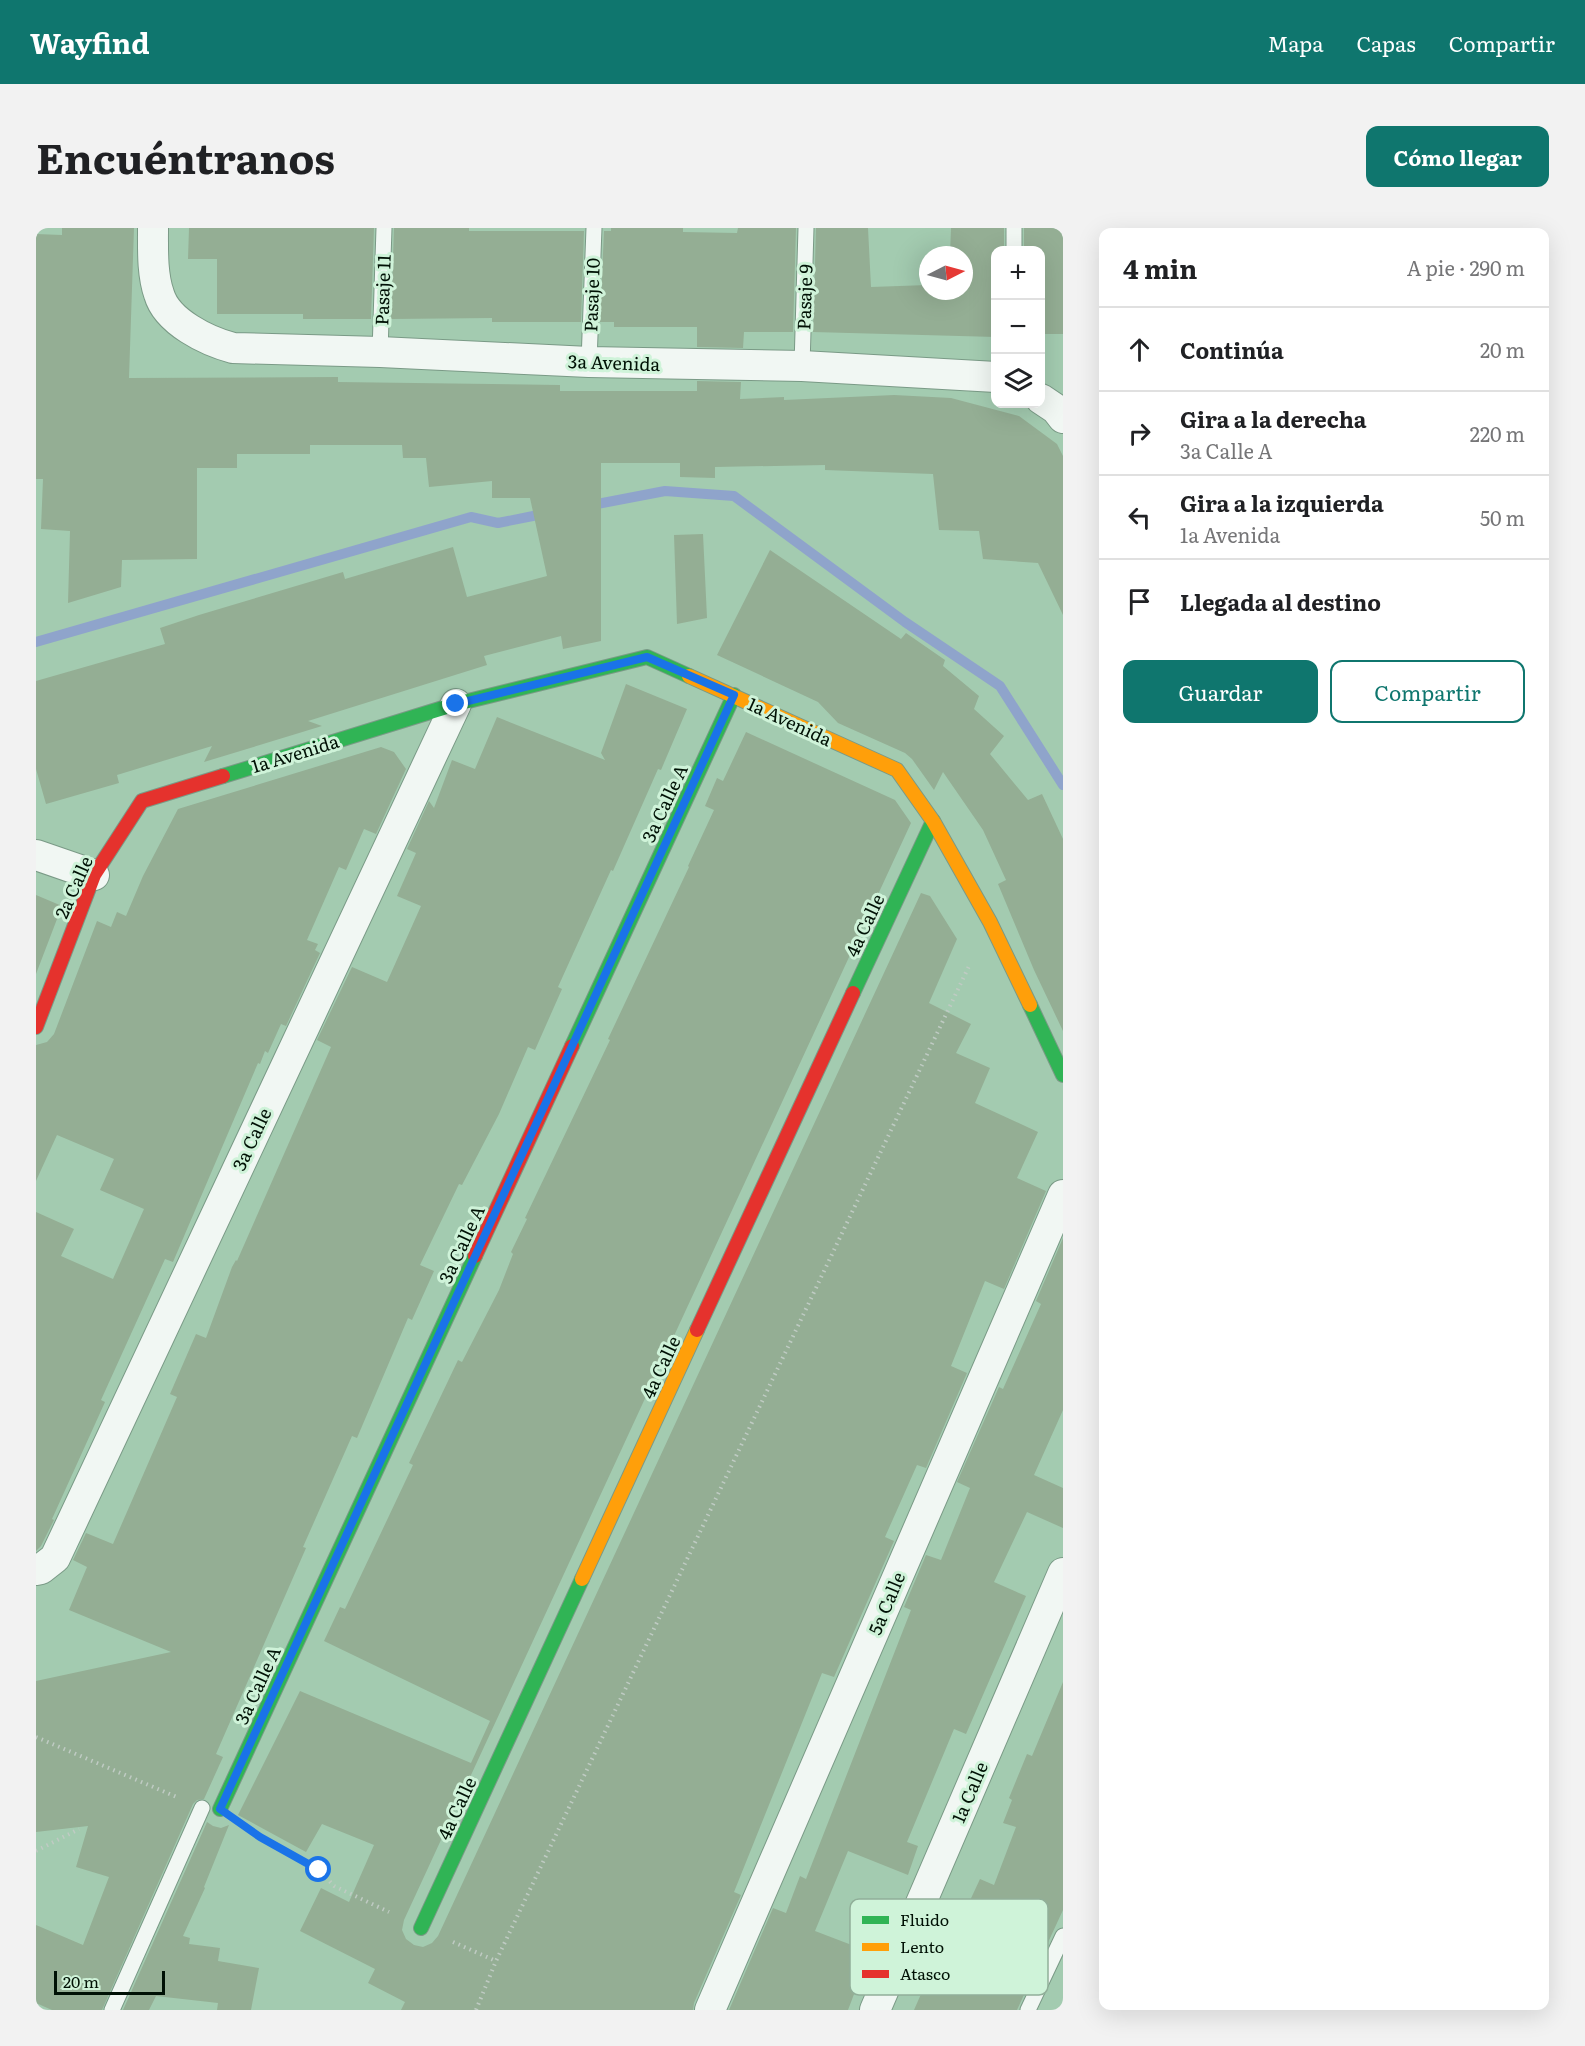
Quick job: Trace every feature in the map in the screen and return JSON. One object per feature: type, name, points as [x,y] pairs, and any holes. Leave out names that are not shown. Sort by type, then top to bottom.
[{"type":"street","name":"3a Avenida","points":[[153,228],[155,273],[159,297],[176,320],[217,344],[233,348],[589,362],[802,366],[991,377]]},
{"type":"street","points":[[1045,402],[1056,409],[1063,418]]},
{"type":"street","name":"1a Avenida","points":[[142,801],[456,704],[647,657],[897,770],[933,821],[990,922],[1063,1075]]},
{"type":"street","name":"3a Calle A","points":[[220,1809],[734,695]]},
{"type":"street","name":"3a Calle","points":[[38,1570],[55,1558],[456,704]]},
{"type":"street","name":"2a Calle","points":[[36,1027],[94,875],[142,801]]},
{"type":"street","name":"4a Calle","points":[[420,1928],[933,821]]},
{"type":"street","points":[[36,855],[94,875]]},
{"type":"street","name":"5a Calle","points":[[710,2010],[1063,1195]]},
{"type":"street","name":"1a Calle","points":[[923,1899],[1063,1573]]},
{"type":"street","name":"1a Calle","points":[[875,2010],[881,1995]]},
{"type":"lane","name":"Pasaje 11","points":[[380,352],[384,228]]},
{"type":"lane","name":"Pasaje 10","points":[[589,362],[594,228]]},
{"type":"lane","name":"Pasaje 9","points":[[802,366],[806,228]]},
{"type":"lane","points":[[1014,228],[1014,246]]},
{"type":"lane","points":[[112,2010],[202,1808]]},
{"type":"lane","points":[[1048,1968],[1063,1936]]},
{"type":"lane","points":[[1028,2010],[1035,1995]]},
{"type":"path","points":[[476,2010],[496,1961],[990,922]]},
{"type":"path","points":[[36,1737],[202,1808]]},
{"type":"path","points":[[220,1809],[260,1837],[319,1870],[334,1886],[420,1928],[496,1961]]},
{"type":"path","points":[[36,1851],[79,1829]]},
{"type":"building","points":[[62,228],[134,228],[129,378],[338,377],[338,382],[560,385],[560,391],[697,391],[697,381],[741,382],[740,399],[784,397],[784,400],[894,395],[951,398],[1019,416],[1057,444],[1063,456],[1063,615],[1038,563],[983,559],[979,531],[939,530],[933,474],[825,470],[825,465],[715,467],[715,478],[680,477],[680,463],[601,463],[601,641],[563,649],[561,636],[484,656],[487,665],[308,721],[322,726],[204,762],[212,746],[117,775],[119,783],[46,804],[36,769],[36,681],[165,644],[160,628],[199,615],[343,572],[345,579],[453,547],[467,597],[547,576],[530,498],[492,498],[492,481],[429,487],[426,458],[403,458],[402,445],[310,445],[310,454],[237,454],[237,468],[197,468],[197,559],[122,560],[121,587],[68,603],[70,531],[41,529],[43,479],[36,479],[36,234],[62,235]]},
{"type":"building","points":[[189,228],[374,228],[371,319],[303,319],[303,314],[217,314],[217,259],[188,259]]},
{"type":"building","points":[[394,228],[469,228],[469,231],[584,231],[581,322],[492,322],[492,318],[391,319]]},
{"type":"building","points":[[611,228],[683,228],[683,232],[737,233],[738,228],[796,228],[793,332],[744,332],[743,348],[697,347],[697,327],[614,327],[614,322],[600,322],[604,231],[611,231]]},
{"type":"building","points":[[816,228],[868,228],[871,287],[919,285],[919,300],[973,300],[973,246],[950,246],[951,228],[1004,228],[1004,246],[991,246],[991,337],[813,332]]},
{"type":"building","points":[[1024,228],[1063,228],[1063,334],[1045,334],[1045,246],[1024,246]]},
{"type":"building","points":[[703,534],[707,618],[677,624],[674,535]]},
{"type":"building","points":[[770,550],[901,639],[906,633],[945,660],[943,666],[979,696],[974,709],[1004,736],[990,754],[1028,800],[1042,794],[1063,839],[1063,1031],[1034,970],[998,884],[1006,880],[983,830],[943,772],[934,790],[912,759],[905,753],[838,723],[818,702],[717,655]]},
{"type":"building","points":[[626,684],[687,709],[661,770],[658,769],[558,987],[562,989],[535,1050],[528,1047],[499,1114],[462,1185],[459,1184],[420,1265],[434,1271],[412,1320],[408,1318],[357,1438],[352,1436],[303,1547],[306,1548],[216,1754],[223,1757],[204,1799],[197,1800],[193,1804],[102,2010],[52,2010],[36,2003],[36,1925],[83,1945],[109,1877],[76,1867],[88,1826],[36,1832],[36,1681],[171,1652],[69,1610],[87,1567],[73,1560],[86,1533],[113,1544],[177,1397],[170,1394],[196,1334],[206,1338],[232,1267],[237,1261],[331,1047],[317,1040],[352,967],[387,982],[421,906],[397,896],[416,853],[407,849],[429,801],[434,808],[452,760],[475,769],[497,717],[605,760],[601,753]]},
{"type":"building","points":[[746,732],[895,800],[911,823],[404,1920],[402,1930],[406,1939],[414,1945],[423,1947],[432,1943],[438,1936],[921,893],[930,896],[957,939],[929,1003],[971,1024],[956,1053],[990,1068],[975,1103],[1038,1132],[1017,1178],[1046,1191],[1004,1289],[985,1281],[951,1366],[967,1373],[926,1468],[917,1465],[885,1537],[894,1541],[834,1677],[822,1673],[734,1892],[741,1895],[693,2010],[401,2010],[405,2002],[368,1983],[375,1969],[300,1931],[321,1888],[349,1902],[374,1845],[322,1824],[306,1852],[238,1815],[300,1691],[471,1763],[490,1721],[324,1641],[340,1607],[345,1609],[413,1465],[409,1463],[458,1360],[462,1362],[499,1290],[513,1254],[511,1252],[527,1219],[525,1218],[610,1040],[608,1039],[714,810],[705,806],[717,778],[723,781]]},
{"type":"building","points":[[381,747],[394,752],[406,769],[376,834],[364,829],[346,870],[339,867],[307,940],[318,944],[315,950],[320,953],[286,1026],[281,1024],[268,1053],[265,1051],[260,1064],[258,1063],[173,1262],[165,1259],[101,1400],[105,1402],[52,1519],[54,1520],[41,1546],[36,1551],[36,1212],[74,1229],[61,1256],[113,1279],[144,1209],[100,1190],[114,1159],[57,1135],[36,1181],[36,1045],[47,1042],[54,1034],[97,921],[111,927],[117,912],[126,916],[143,876],[178,809]]},
{"type":"building","points":[[36,895],[62,906],[36,974]]},
{"type":"building","points":[[1063,1238],[1063,1410],[1034,1475],[1063,1488],[1063,1528],[1027,1512],[994,1582],[1026,1596],[966,1734],[954,1729],[907,1842],[918,1846],[908,1875],[848,1851],[815,1931],[850,1944],[850,1995],[854,1995],[848,2010],[729,2010],[773,1908],[786,1913],[800,1876],[806,1879],[911,1610],[904,1607],[926,1555],[941,1560],[970,1488],[957,1482],[999,1387],[1003,1389],[1041,1304],[1036,1301]]},
{"type":"building","points":[[1063,1682],[1063,1910],[1048,1943],[1048,1899],[971,1899],[980,1879],[994,1885],[1016,1827],[1003,1823],[1012,1800],[1009,1798],[1027,1754],[1032,1756]]},
{"type":"building","points":[[207,1822],[221,1828],[229,1825],[205,1888],[183,1936],[190,1938],[189,1944],[220,1948],[218,1961],[259,1968],[251,2010],[217,2010],[218,2003],[156,1996],[149,2010],[123,2010]]},
{"type":"building","points":[[921,1995],[1024,1995],[1017,2010],[914,2010]]},
{"type":"waterway","points":[[587,506],[665,491],[734,496],[905,622],[1000,686],[1063,785]]},
{"type":"waterway","points":[[36,642],[471,517],[498,523],[548,513]]},
{"type":"traffic: fast","points":[[223,776],[456,704],[647,657],[689,676]]},
{"type":"traffic: fast","points":[[572,1046],[734,695]]},
{"type":"traffic: fast","points":[[853,993],[933,821]]},
{"type":"traffic: fast","points":[[1030,1005],[1063,1075]]},
{"type":"traffic: fast","points":[[220,1809],[475,1256]]},
{"type":"traffic: fast","points":[[421,1928],[582,1579]]},
{"type":"traffic: slow","points":[[689,676],[897,770],[933,821],[990,922],[1030,1005]]},
{"type":"traffic: slow","points":[[582,1579],[697,1330]]},
{"type":"traffic: jam","points":[[36,1027],[94,875],[142,801],[223,776]]},
{"type":"traffic: jam","points":[[697,1330],[853,993]]},
{"type":"traffic: jam","points":[[475,1256],[572,1046]]},
{"type":"route","points":[[319,1870],[260,1837],[220,1809],[734,695],[647,657],[456,704]]}]
